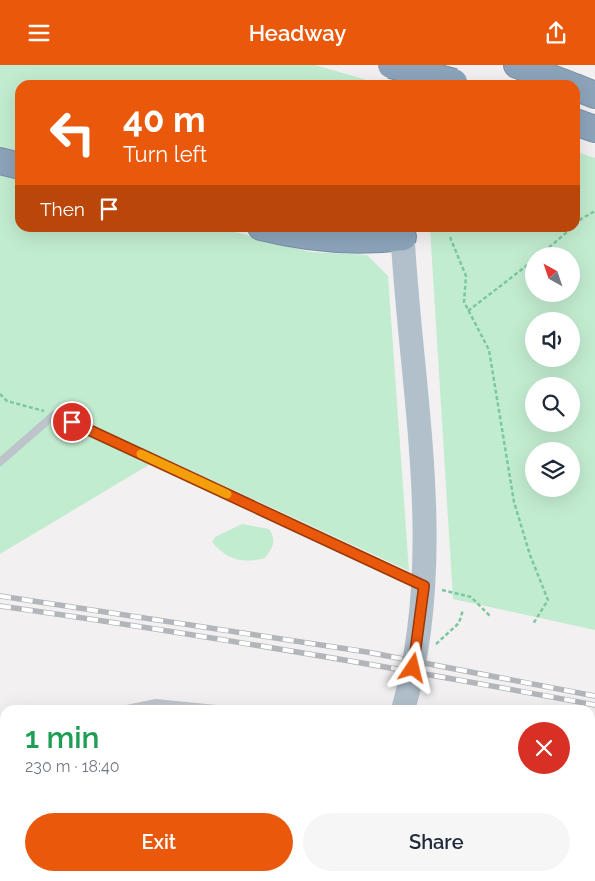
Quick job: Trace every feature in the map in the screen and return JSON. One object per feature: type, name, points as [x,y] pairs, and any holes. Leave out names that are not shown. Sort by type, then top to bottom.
[{"type":"highway","points":[[391,65],[448,80]]},
{"type":"highway","points":[[517,65],[557,80]]},
{"type":"highway","points":[[580,89],[595,95]]},
{"type":"highway","points":[[580,124],[595,129]]},
{"type":"highway","points":[[0,161],[15,165]]},
{"type":"highway","points":[[279,232],[333,240],[374,241],[396,232]]},
{"type":"highway","points":[[291,235],[309,232]]},
{"type":"main road","points":[[415,80],[419,65]]},
{"type":"main road","points":[[398,232],[423,472],[424,586],[419,633],[404,705]]},
{"type":"lane","points":[[0,463],[55,414],[424,586]]},
{"type":"lane","points":[[146,705],[156,703],[176,705]]},
{"type":"path","points":[[580,220],[595,211]]},
{"type":"path","points":[[550,247],[567,232]]},
{"type":"path","points":[[450,237],[466,276],[464,302],[489,350],[514,502],[530,555],[548,601],[533,624]]},
{"type":"path","points":[[468,311],[525,267]]},
{"type":"path","points":[[0,394],[7,401],[55,414]]},
{"type":"path","points":[[424,586],[471,597],[491,617]]},
{"type":"green space","points":[[0,65],[315,65],[367,80],[15,80],[15,156],[0,152]]},
{"type":"green space","points":[[580,153],[595,158],[595,630],[453,599],[430,232],[580,232]]},
{"type":"green space","points":[[0,167],[15,172],[15,232],[235,232],[310,252],[367,255],[388,276],[409,571],[162,457],[0,554]]},
{"type":"green space","points":[[242,524],[269,529],[273,537],[273,544],[265,558],[250,561],[236,559],[224,553],[212,542],[215,537]]},
{"type":"railway","points":[[0,596],[367,652],[595,696]]},
{"type":"railway","points":[[0,606],[298,652],[595,705]]},
{"type":"slow traffic","points":[[141,454],[227,494]]},
{"type":"route","points":[[72,422],[424,586],[413,668]]}]
